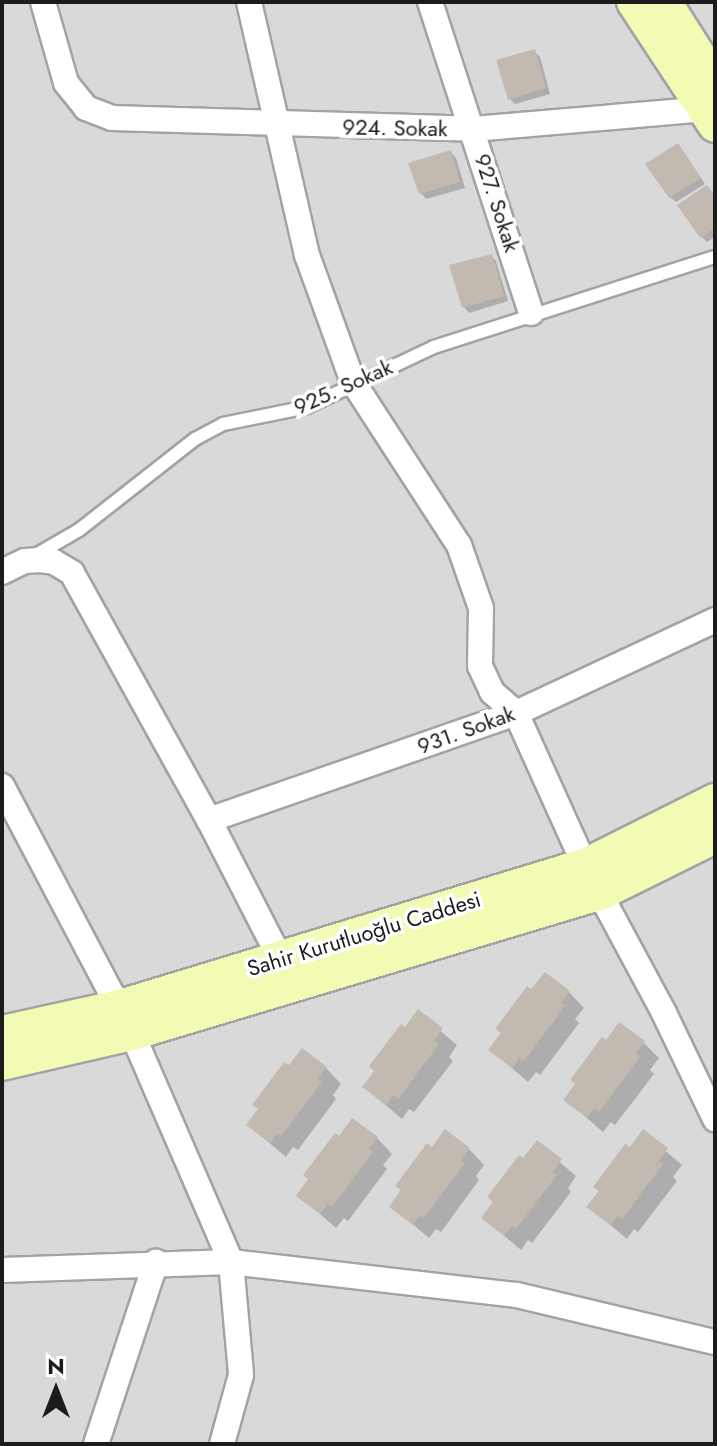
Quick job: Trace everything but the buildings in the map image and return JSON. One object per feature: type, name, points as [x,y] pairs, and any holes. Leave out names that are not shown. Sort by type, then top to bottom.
[{"type":"street","name":"924. Sokak","points":[[43,2],[66,83],[86,108],[112,118],[473,129],[712,105]]},
{"type":"street","points":[[249,2],[307,255],[353,382],[459,545],[481,608],[480,666],[492,692],[516,713],[592,880],[703,1068],[715,1119]]},
{"type":"street","name":"927. Sokak","points":[[430,2],[531,313]]},
{"type":"street","points":[[634,2],[712,105]]},
{"type":"street","points":[[664,2],[712,105]]},
{"type":"street","points":[[25,561],[54,562],[72,573],[209,820],[281,960]]},
{"type":"street","name":"925. Sokak","points":[[2,572],[25,561]]},
{"type":"street","name":"931. Sokak","points":[[209,820],[516,713],[715,620]]},
{"type":"street","points":[[2,786],[126,1020],[231,1262],[241,1375],[222,1444]]},
{"type":"street","name":"Sahir Kurutluoğlu Caddesi","points":[[2,1063],[126,1020],[281,960],[592,880],[715,801]]},
{"type":"street","name":"Sahir Kurutluoğlu Caddesi","points":[[2,1033],[126,1020],[592,880],[715,836]]},
{"type":"street","points":[[96,1444],[156,1262]]},
{"type":"street","points":[[2,1270],[156,1262],[231,1262],[517,1295],[715,1342]]},
{"type":"lane","name":"925. Sokak","points":[[25,561],[79,530],[195,439],[223,424],[307,407],[353,382],[434,347],[531,313],[715,257]]},
{"type":"shaded area","points":[[2,2],[715,2],[715,1444],[2,1444]]}]
